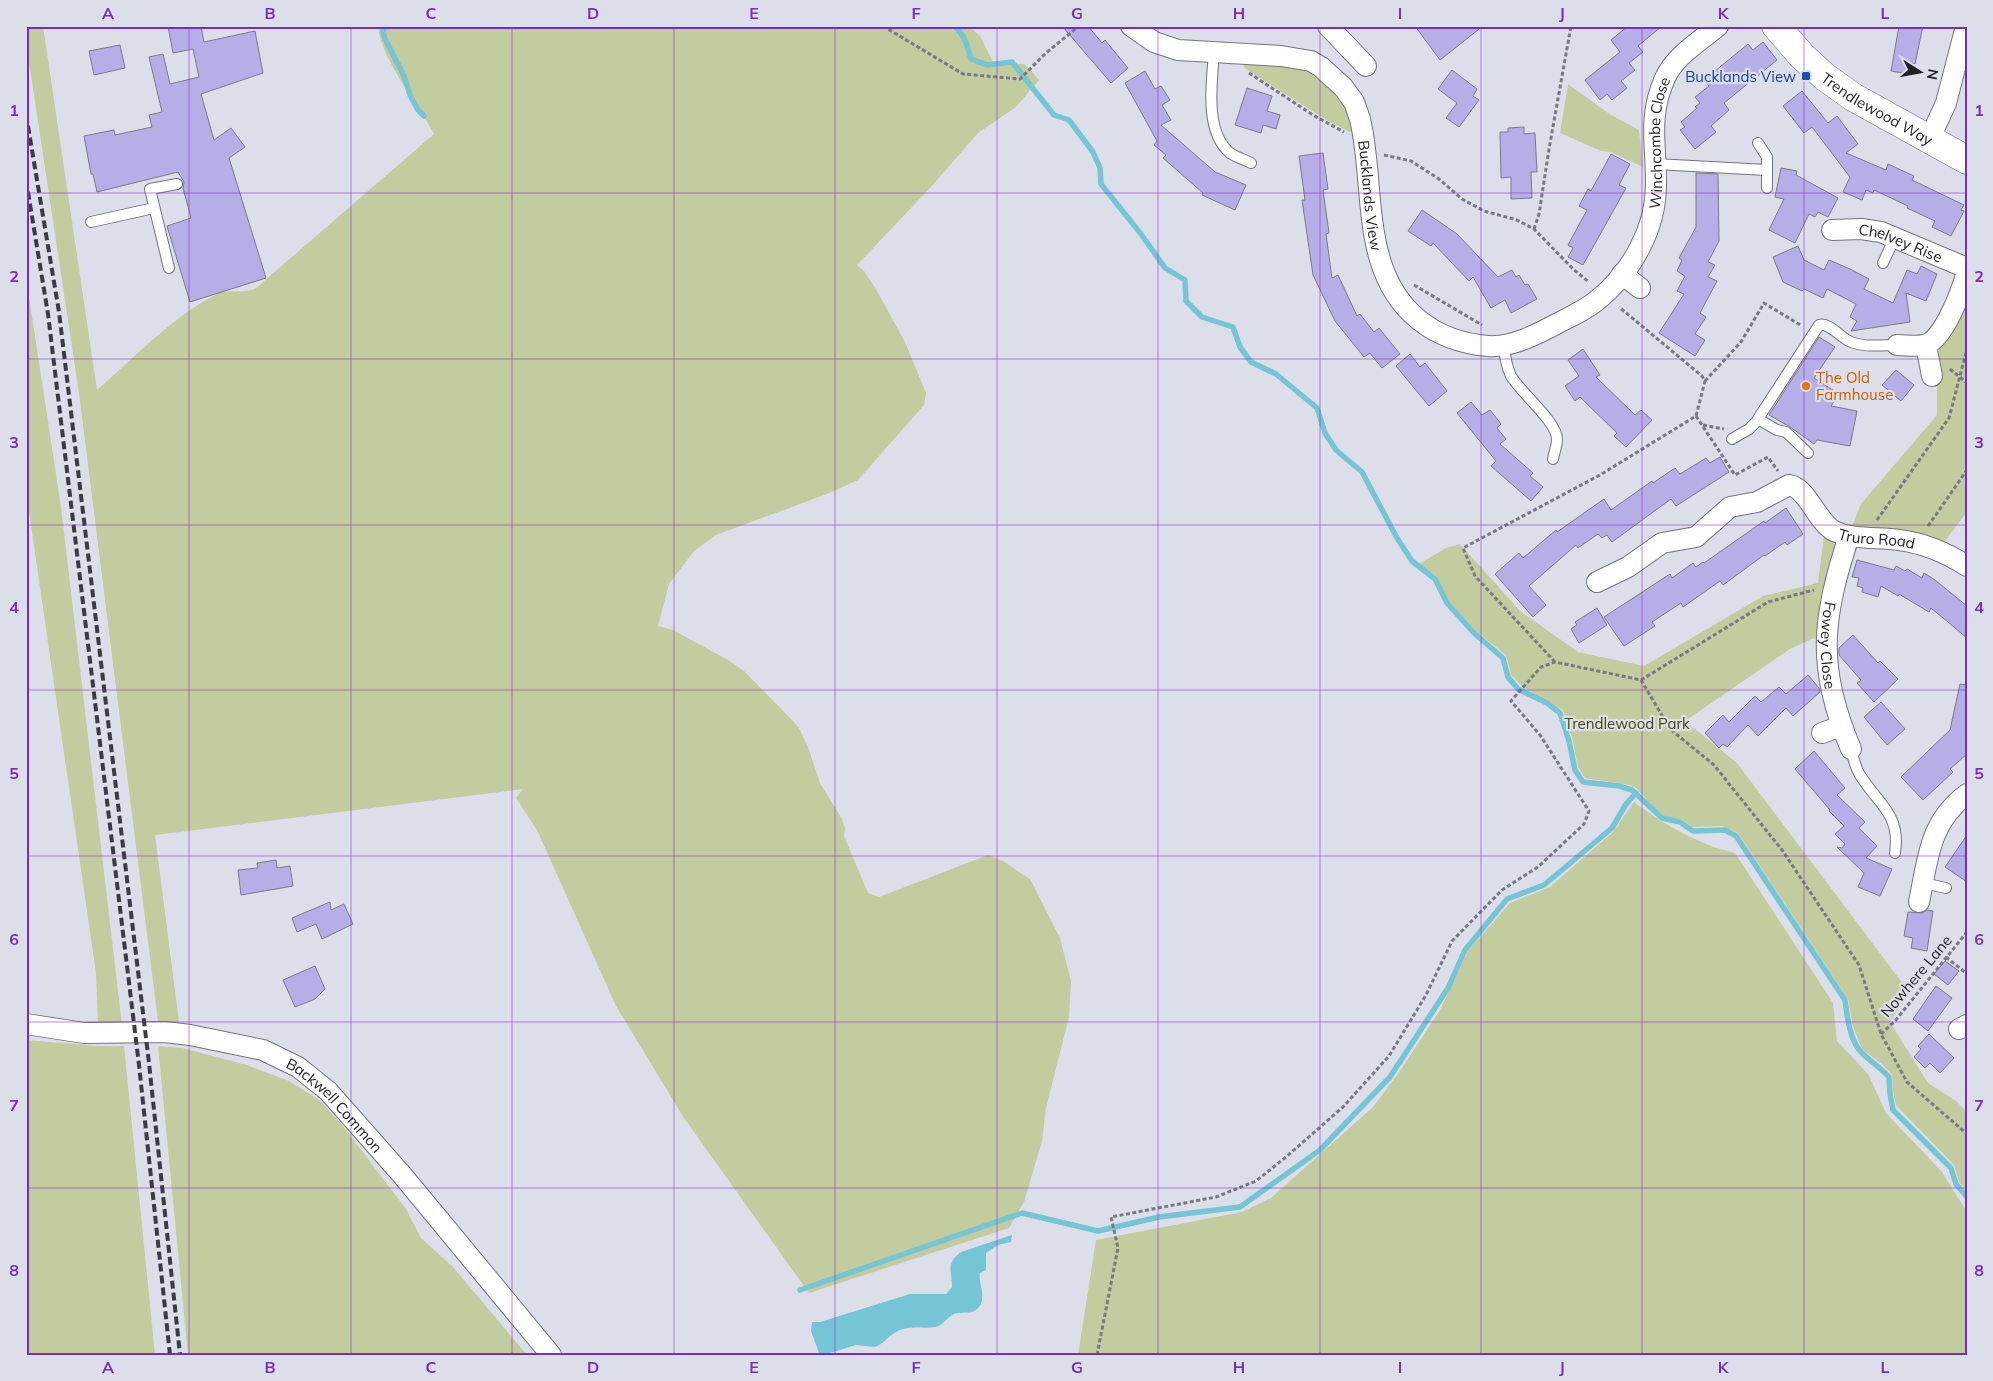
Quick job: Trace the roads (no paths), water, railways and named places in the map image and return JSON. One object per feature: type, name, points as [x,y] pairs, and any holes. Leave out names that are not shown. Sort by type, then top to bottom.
[{"type":"street","name":"Bucklands View","points":[[1131,26],[1147,38],[1165,46],[1186,51],[1281,56],[1307,60],[1318,65],[1343,87],[1354,102],[1360,119],[1374,227],[1387,281],[1400,301],[1416,317],[1444,336],[1469,343],[1491,346],[1508,344],[1548,329],[1587,308],[1604,294]]},
{"type":"street","points":[[1328,26],[1366,66]]},
{"type":"street","name":"Winchcombe Close","points":[[1604,294],[1622,274],[1647,234],[1655,202],[1654,120],[1664,80],[1676,61],[1718,26]]},
{"type":"street","name":"Trendlewood Way","points":[[1776,26],[1802,56],[1838,87],[1967,160]]},
{"type":"street","points":[[1929,140],[1946,103],[1966,26]]},
{"type":"street","name":"Chelvey Rise","points":[[1832,230],[1846,228],[1871,230],[1895,237],[1967,268]]},
{"type":"street","points":[[1897,345],[1926,345],[1938,334],[1949,317],[1967,272]]},
{"type":"street","points":[[1622,274],[1640,288]]},
{"type":"street","points":[[1926,345],[1932,376]]},
{"type":"street","name":"Truro Road","points":[[1597,582],[1628,568],[1662,543],[1696,537],[1730,507],[1757,502],[1794,489],[1824,524],[1834,531],[1857,537],[1916,543],[1946,554],[1967,566]]},
{"type":"street","name":"Fowey Close","points":[[1851,749],[1841,726],[1829,682],[1826,640],[1831,601],[1857,537]]},
{"type":"street","points":[[1822,733],[1841,726]]},
{"type":"street","points":[[1921,892],[1934,834],[1938,825],[1950,808],[1967,794]]},
{"type":"street","name":"Backwell Common","points":[[26,1024],[84,1033],[165,1032],[190,1035],[263,1050],[298,1067],[328,1091],[403,1176],[551,1355]]},
{"type":"lane","points":[[1219,52],[1211,113],[1221,142],[1231,153],[1251,163]]},
{"type":"lane","points":[[1758,143],[1767,156],[1767,188]]},
{"type":"lane","points":[[1655,164],[1767,170]]},
{"type":"lane","points":[[169,268],[150,190],[177,184]]},
{"type":"lane","points":[[91,222],[154,208]]},
{"type":"lane","points":[[1884,263],[1895,237]]},
{"type":"lane","points":[[1732,439],[1752,428],[1819,325],[1822,324],[1855,344],[1867,346],[1897,345]]},
{"type":"lane","points":[[1508,344],[1506,362],[1511,375],[1524,394],[1545,416],[1555,431],[1557,439],[1553,459]]},
{"type":"lane","points":[[1758,419],[1777,430],[1786,432],[1808,454]]},
{"type":"lane","points":[[1851,749],[1858,772],[1882,803],[1894,825],[1897,838],[1896,853]]},
{"type":"lane","points":[[1921,892],[1946,888]]},
{"type":"water","points":[[1012,1235],[1011,1242],[998,1245],[986,1253],[986,1270],[980,1273],[982,1299],[976,1310],[954,1314],[938,1326],[901,1330],[874,1347],[856,1345],[827,1354],[819,1353],[811,1331],[812,1322],[820,1322],[910,1294],[946,1294],[952,1287],[950,1268],[956,1256],[961,1252]]},
{"type":"waterway","points":[[385,26],[383,32],[385,39],[404,76],[410,95],[418,110],[424,116]]},
{"type":"waterway","points":[[954,26],[963,37],[971,59],[987,65],[1012,62],[1054,115],[1069,120],[1093,152],[1100,168],[1101,184],[1141,234],[1165,268],[1185,280],[1186,301],[1202,317],[1233,327],[1240,347],[1251,362],[1276,374],[1317,408],[1325,433],[1336,450],[1362,472],[1397,538],[1412,561],[1435,579],[1447,603],[1474,633],[1503,658],[1508,677],[1518,689],[1547,703],[1560,713],[1569,741],[1575,770],[1583,782],[1619,786],[1632,790],[1662,818],[1680,822],[1693,831],[1725,830],[1736,836],[1845,1000],[1850,1028],[1858,1048],[1889,1077],[1893,1110],[1951,1168],[1956,1184],[1967,1197]]},
{"type":"waterway","points":[[800,1290],[1022,1213],[1098,1231],[1159,1217],[1240,1207],[1320,1150],[1390,1077],[1448,988],[1465,950],[1507,899],[1544,885],[1612,828],[1626,804],[1636,793]]},
{"type":"railway","points":[[26,114],[59,312],[149,1063],[180,1355]]},
{"type":"railway","points":[[26,180],[48,314],[139,1065],[170,1355]]},
{"type":"place","name":"Bucklands View","points":[[1806,76]]},
{"type":"place","name":"The Old Farmhouse","points":[[1806,386]]},
{"type":"park label","name":"Trendlewood Park","points":[[1627,723]]}]
